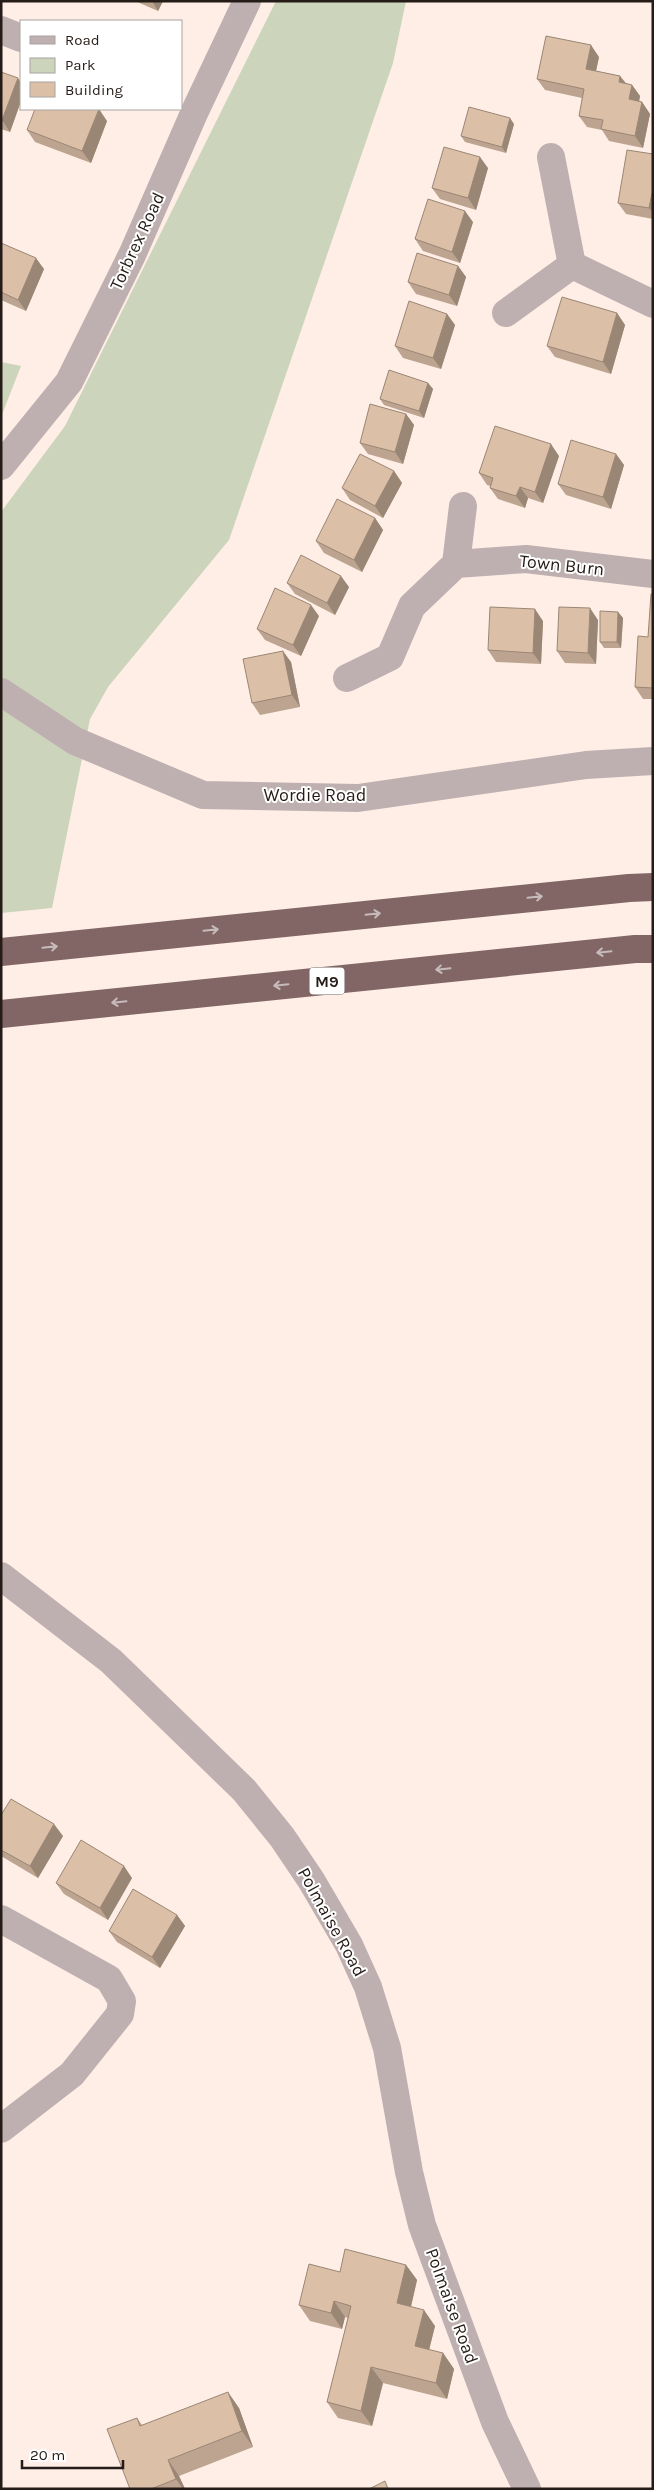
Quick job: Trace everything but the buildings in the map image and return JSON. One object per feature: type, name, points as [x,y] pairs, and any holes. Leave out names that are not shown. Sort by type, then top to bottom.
[{"type":"highway","points":[[1,952],[653,887]]},
{"type":"highway","name":"M9","points":[[1,1014],[635,949],[653,949]]},
{"type":"street","name":"Torbrex Road","points":[[1,466],[69,382],[132,255],[188,108],[247,1]]},
{"type":"street","points":[[1,30],[20,38]]},
{"type":"street","points":[[551,157],[572,265]]},
{"type":"street","points":[[572,265],[653,304]]},
{"type":"street","points":[[506,313],[572,265]]},
{"type":"street","points":[[347,678],[390,657],[412,606],[456,564],[463,506]]},
{"type":"street","name":"Town Burn","points":[[456,564],[526,559],[653,574]]},
{"type":"street","name":"Wordie Road","points":[[1,692],[75,741],[203,794],[358,798],[586,765],[653,761]]},
{"type":"street","name":"Polmaise Road","points":[[1,1576],[111,1661],[244,1790],[282,1837],[311,1880],[344,1937],[368,1987],[387,2048],[408,2172],[422,2225],[495,2422],[527,2489]]},
{"type":"street","points":[[1,1918],[109,1979],[122,2000],[120,2014],[72,2074],[1,2129]]},
{"type":"green space","points":[[276,1],[406,1],[393,63],[229,540],[108,687],[90,719],[52,908],[1,913],[1,512],[65,426]]},
{"type":"green space","points":[[1,362],[21,366],[1,417]]}]
